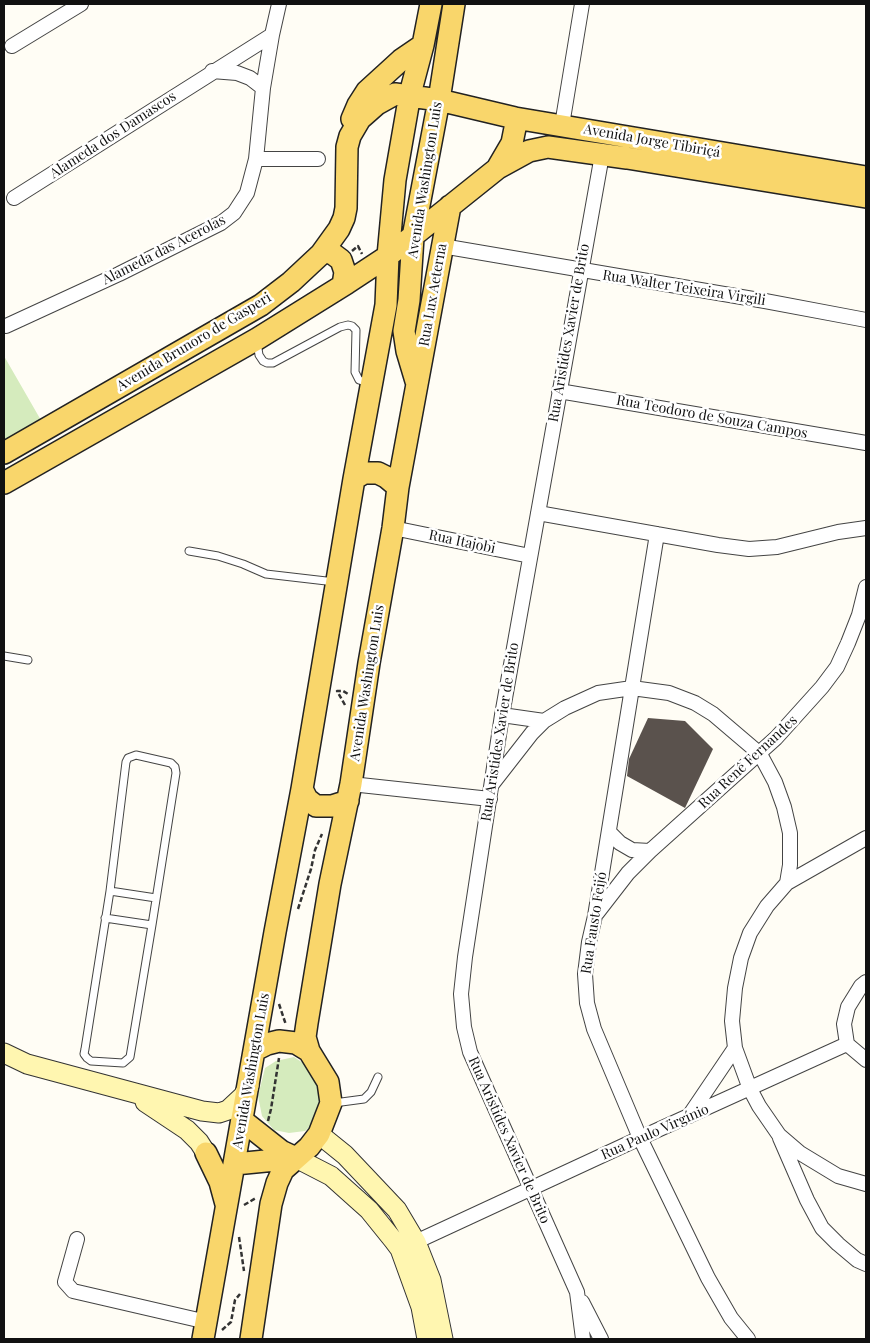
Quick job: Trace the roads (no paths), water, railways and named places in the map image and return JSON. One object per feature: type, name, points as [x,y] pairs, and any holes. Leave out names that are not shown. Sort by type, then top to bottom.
[{"type":"main road","name":"Avenida Washington Luis","points":[[205,1331],[386,305],[388,256],[395,180],[410,94],[423,45],[431,4]]},
{"type":"main road","name":"Avenida Washington Luis","points":[[331,1103],[328,1082],[309,1051],[305,1037],[330,884],[349,792],[398,488],[417,384],[407,351],[404,330],[413,237],[439,100],[454,4]]},
{"type":"main road","name":"Avenida Brunoro de Gasperi","points":[[4,454],[260,305],[291,282],[321,254],[339,229],[344,218],[346,208],[347,148],[352,120],[358,105],[367,91],[401,60],[423,45]]},
{"type":"main road","name":"Avenida Brunoro de Gasperi","points":[[350,136],[360,119],[377,104],[395,94],[410,94],[439,100]]},
{"type":"main road","name":"Avenida Jorge Tibiriçá","points":[[439,100],[514,118],[866,177]]},
{"type":"main road","points":[[498,168],[514,137],[516,128],[514,118]]},
{"type":"main road","points":[[405,123],[406,150],[400,196],[401,203],[402,207],[407,211],[418,211]]},
{"type":"main road","name":"Avenida Jorge Tibiriçá","points":[[498,168],[529,151],[548,147],[866,197]]},
{"type":"main road","name":"Avenida Brunoro de Gasperi","points":[[4,483],[257,339],[345,284],[388,256],[498,168]]},
{"type":"main road","name":"Rua Lux Aeterna","points":[[417,384],[450,206]]},
{"type":"main road","points":[[321,254],[326,252],[333,254],[341,260],[345,272],[345,284],[359,283],[366,286],[386,305]]},
{"type":"main road","points":[[354,479],[364,473],[378,474],[386,477],[398,488]]},
{"type":"main road","points":[[302,789],[307,799],[316,806],[332,806],[349,792]]},
{"type":"main road","points":[[255,1050],[279,1041],[296,1044],[309,1051]]},
{"type":"main road","points":[[4,1053],[27,1064],[202,1111],[218,1113],[228,1110],[237,1103],[249,1086]]},
{"type":"main road","points":[[127,1091],[174,1119],[199,1142],[220,1182],[227,1208]]},
{"type":"main road","points":[[251,1339],[271,1204],[277,1183],[284,1170],[309,1147],[319,1134],[331,1103]]},
{"type":"main road","points":[[243,1121],[281,1151],[338,1181],[383,1225],[408,1246],[431,1280],[443,1339]]},
{"type":"main road","points":[[319,1134],[345,1156],[397,1210],[408,1246],[427,1339]]},
{"type":"main road","points":[[235,1164],[296,1158]]},
{"type":"street","points":[[12,46],[82,4]]},
{"type":"street","name":"Alameda das Acerolas","points":[[6,326],[119,274],[221,223],[234,213],[246,193],[256,159],[263,88],[279,4]]},
{"type":"street","points":[[562,125],[582,4]]},
{"type":"street","name":"Alameda dos Damascos","points":[[14,198],[212,71],[272,35]]},
{"type":"street","points":[[212,71],[237,73],[250,78],[263,88]]},
{"type":"street","name":"Rua Aristides Xavier de Brito","points":[[601,1339],[577,1292],[470,1052],[464,1027],[461,994],[502,714],[558,391],[602,155]]},
{"type":"street","points":[[256,159],[318,159]]},
{"type":"street","name":"Rua Walter Teixeira Virgili","points":[[442,246],[866,320]]},
{"type":"street","name":"Rua Teodoro de Souza Campos","points":[[558,391],[866,443]]},
{"type":"street","points":[[538,513],[749,549],[777,546],[838,532],[866,528]]},
{"type":"street","name":"Rua Itajobi","points":[[393,528],[530,556]]},
{"type":"street","name":"Rua Fausto Feijó","points":[[657,534],[609,832],[589,942],[585,974],[587,1003],[594,1029],[640,1138],[708,1278],[731,1318],[748,1339]]},
{"type":"street","name":"Rua Renê Fernandes","points":[[595,916],[628,873],[650,851],[760,754],[803,710],[837,667],[859,615],[866,586]]},
{"type":"street","points":[[349,792],[490,792],[532,732],[565,708],[598,693],[632,688],[669,693],[695,703],[713,714],[760,754],[775,782],[784,806],[790,833],[790,865],[787,883]]},
{"type":"street","points":[[502,714],[544,722]]},
{"type":"street","points":[[609,832],[620,843],[632,850],[650,851]]},
{"type":"street","points":[[866,838],[787,883],[768,906],[750,933],[741,958],[735,988],[732,1021],[735,1048],[750,1089],[779,1135],[807,1200],[822,1228],[857,1260],[866,1264]]},
{"type":"street","points":[[866,982],[861,986],[848,1007],[844,1024],[847,1044],[866,1060]]},
{"type":"street","name":"Rua Paulo Virgínio","points":[[408,1246],[847,1044]]},
{"type":"street","points":[[688,1116],[735,1048]]},
{"type":"street","points":[[779,1135],[800,1153],[838,1176],[866,1184]]},
{"type":"street","points":[[206,1153],[235,1164]]},
{"type":"street","points":[[76,1240],[65,1282],[73,1291],[205,1331]]},
{"type":"street","name":"Rua Aristides Xavier de Brito","points":[[577,1292],[583,1339]]},
{"type":"lane","points":[[257,339],[259,355],[267,363],[273,364],[340,327],[352,326],[356,330],[355,372],[357,377],[371,384]]},
{"type":"lane","points":[[189,551],[218,556],[266,574],[336,582]]},
{"type":"lane","points":[[4,656],[28,660]]},
{"type":"lane","points":[[136,755],[171,763],[175,766],[176,773],[156,898],[130,1057],[123,1063],[91,1061],[87,1058],[85,1049],[110,891],[126,762],[128,758],[136,755]]},
{"type":"lane","points":[[110,891],[156,898]]},
{"type":"lane","points":[[105,918],[152,925]]},
{"type":"lane","points":[[331,1103],[364,1099],[371,1092],[378,1077]]}]
